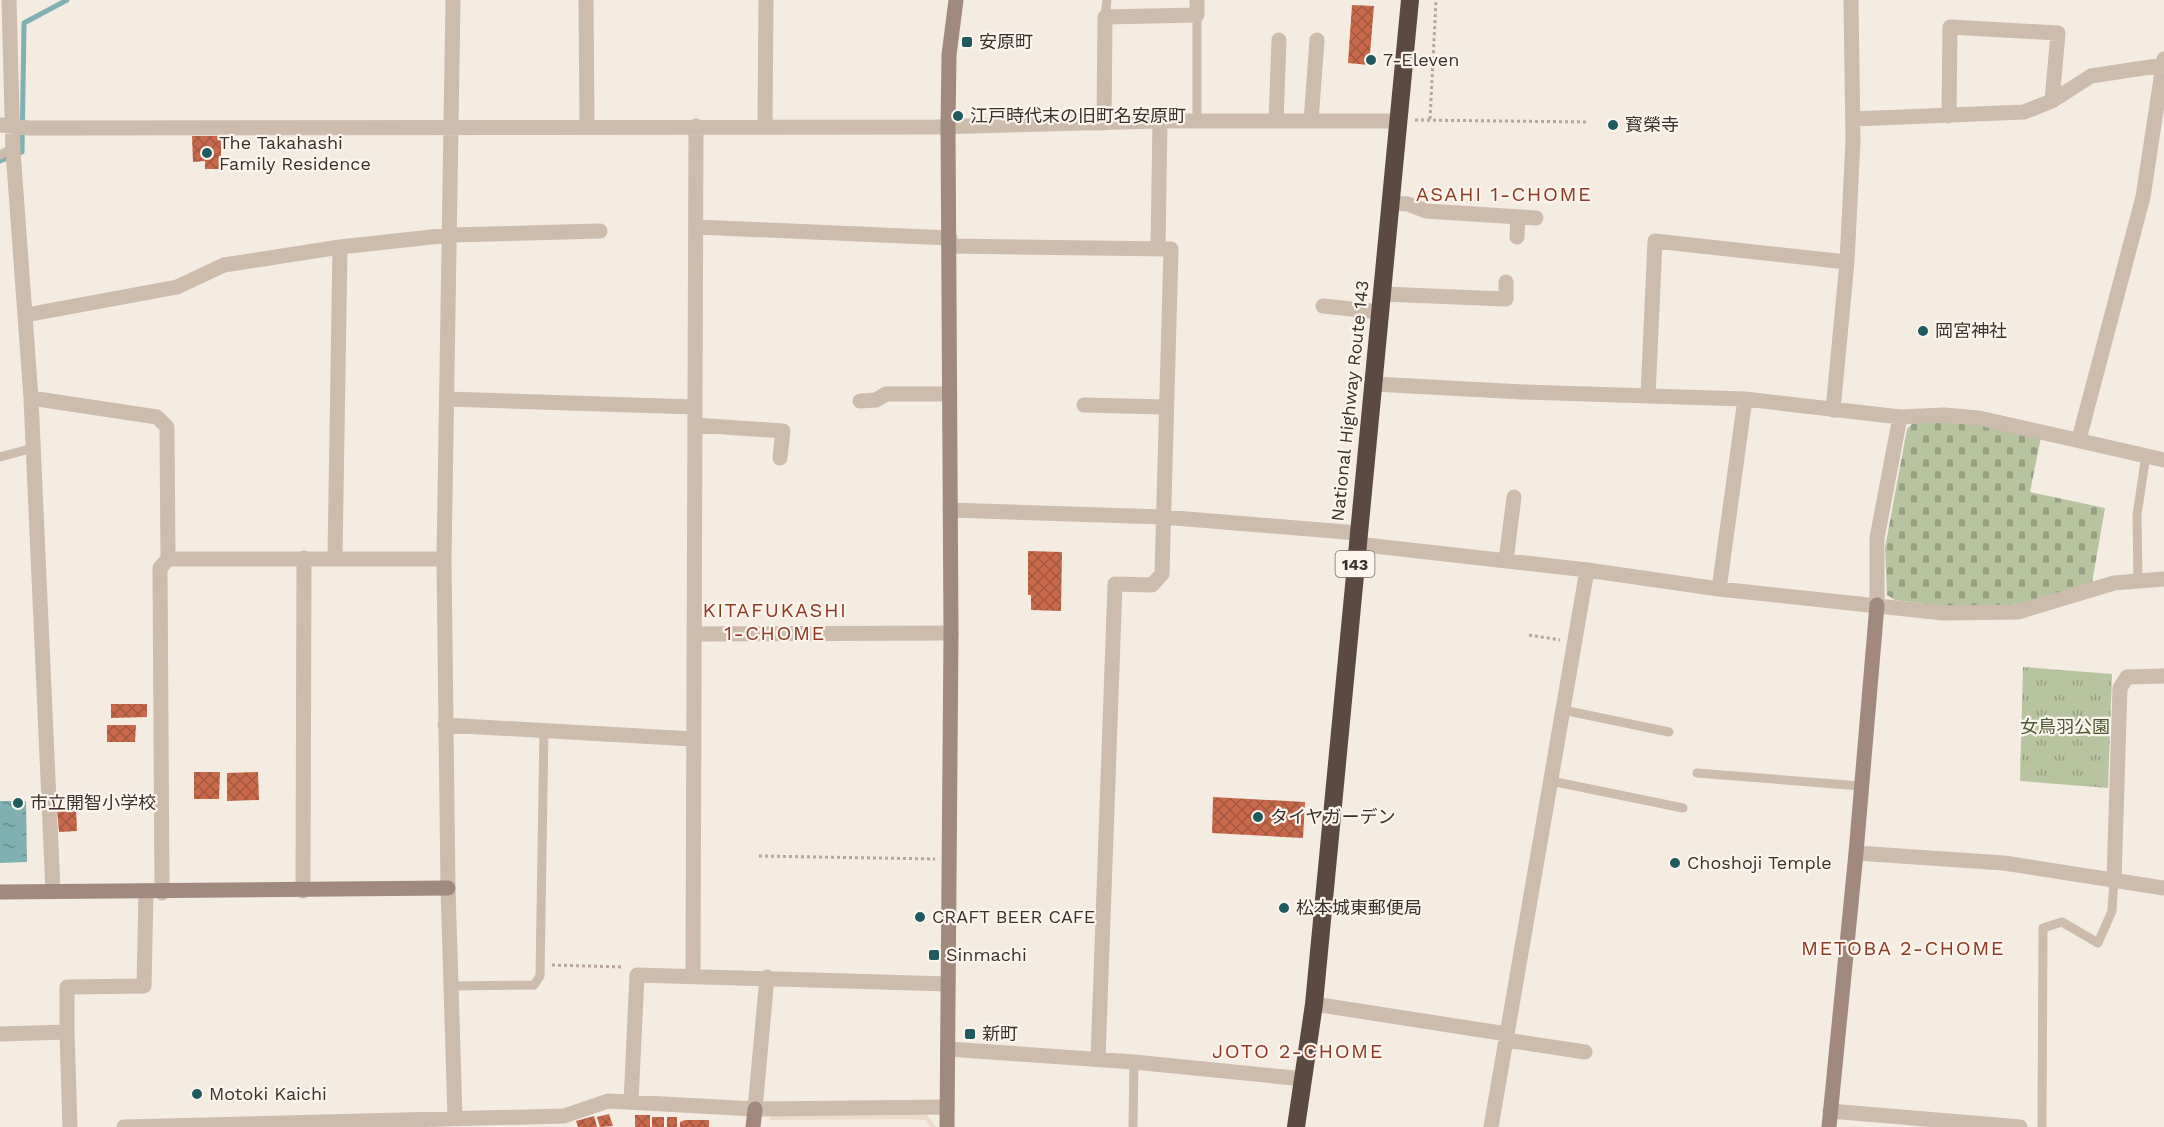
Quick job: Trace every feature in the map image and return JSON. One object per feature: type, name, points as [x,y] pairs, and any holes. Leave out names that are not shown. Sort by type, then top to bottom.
[{"type":"highway","name":"National Highway Route 143","points":[[1296,1127],[1314,1004],[1410,0]]},
{"type":"street","points":[[9,0],[15,127],[10,154],[26,315],[31,398],[52,891]]},
{"type":"street","points":[[453,0],[444,559],[448,888],[455,1117]]},
{"type":"street","points":[[586,0],[587,126]]},
{"type":"street","points":[[765,126],[766,0]]},
{"type":"street","points":[[947,1127],[947,860],[951,633],[948,126],[949,54],[956,0]]},
{"type":"street","points":[[1833,410],[1847,262],[1853,119],[1851,0]]},
{"type":"street","points":[[1104,123],[1105,17],[1197,7]]},
{"type":"street","points":[[1949,116],[1950,27],[2058,33],[2052,101]]},
{"type":"street","points":[[1276,121],[1279,40]]},
{"type":"street","points":[[1311,121],[1317,40]]},
{"type":"street","points":[[2079,439],[2143,197],[2164,59]]},
{"type":"street","points":[[1853,119],[2024,112],[2052,101],[2091,76],[2164,65]]},
{"type":"street","points":[[15,127],[948,126],[1160,121],[1398,121]]},
{"type":"street","points":[[1158,249],[1160,121]]},
{"type":"street","points":[[693,975],[696,126]]},
{"type":"street","points":[[1390,202],[1408,204],[1426,211],[1536,218]]},
{"type":"street","points":[[1517,237],[1518,217]]},
{"type":"street","points":[[696,227],[950,242],[1171,249],[1162,574],[1152,585],[1115,584],[1098,1059]]},
{"type":"street","points":[[26,315],[177,287],[224,265],[339,247],[450,235],[600,231]]},
{"type":"street","points":[[1648,396],[1655,241],[1847,262]]},
{"type":"street","points":[[335,557],[339,247]]},
{"type":"street","points":[[1323,306],[1511,300],[1506,282]]},
{"type":"street","points":[[1374,384],[1745,399],[1900,417],[1944,415],[1979,418],[2164,460]]},
{"type":"street","points":[[860,401],[876,400],[886,394],[950,394]]},
{"type":"street","points":[[31,398],[157,417],[167,427],[168,559],[160,568],[162,892]]},
{"type":"street","points":[[447,399],[694,407]]},
{"type":"street","points":[[1719,589],[1745,399]]},
{"type":"street","points":[[1084,405],[1166,407]]},
{"type":"street","points":[[1900,417],[1877,538],[1877,605],[1856,853],[1829,1119],[2012,1127]]},
{"type":"street","points":[[695,425],[783,431],[780,458]]},
{"type":"street","points":[[1506,561],[1514,497]]},
{"type":"street","points":[[950,510],[1163,517],[1357,538],[1506,561],[1719,589],[1943,613],[2018,612],[2114,583],[2164,579]]},
{"type":"street","points":[[168,559],[335,557],[444,559]]},
{"type":"street","points":[[303,891],[304,558]]},
{"type":"street","points":[[1491,1127],[1587,570]]},
{"type":"street","points":[[695,634],[951,633]]},
{"type":"street","points":[[2114,880],[2120,688],[2127,677],[2164,676]]},
{"type":"street","points":[[445,725],[544,728],[693,739]]},
{"type":"street","points":[[1856,853],[2004,863],[2164,888]]},
{"type":"street","points":[[0,892],[146,893],[448,888]]},
{"type":"street","points":[[70,1127],[67,987],[144,986],[146,893]]},
{"type":"street","points":[[632,1102],[637,975],[948,984]]},
{"type":"street","points":[[753,1127],[767,978]]},
{"type":"street","points":[[1314,1004],[1585,1052]]},
{"type":"street","points":[[0,1034],[67,1032]]},
{"type":"street","points":[[948,1048],[1134,1062],[1304,1079]]},
{"type":"street","points":[[124,1127],[374,1123],[455,1117],[564,1116],[608,1101],[755,1109],[947,1107]]},
{"type":"lane","points":[[1105,17],[1107,0]]},
{"type":"lane","points":[[1197,7],[1197,121]]},
{"type":"lane","points":[[0,456],[33,448]]},
{"type":"lane","points":[[2138,581],[2137,515],[2146,455]]},
{"type":"lane","points":[[1563,710],[1669,732]]},
{"type":"lane","points":[[451,986],[534,985],[540,976],[544,728]]},
{"type":"lane","points":[[1697,772],[1861,786]]},
{"type":"lane","points":[[1551,781],[1683,808]]},
{"type":"lane","points":[[2042,1127],[2043,928],[2062,922],[2098,943],[2112,911],[2114,880]]},
{"type":"lane","points":[[1133,1127],[1134,1062]]},
{"type":"path","points":[[1430,120],[1436,2]]},
{"type":"path","points":[[1398,121],[1589,122]]},
{"type":"path","points":[[1529,635],[1575,642]]},
{"type":"path","points":[[759,856],[947,860]]},
{"type":"path","points":[[540,964],[629,967],[637,975]]},
{"type":"green space","points":[[1954,419],[2041,437],[2030,492],[2105,508],[2092,583],[2033,603],[1967,609],[1895,600],[1887,595],[1885,548],[1907,429],[1914,422]]},
{"type":"green space","name":"女鳥羽公園","points":[[2023,667],[2112,674],[2108,788],[2020,781]]},
{"type":"shaded area","points":[[927,1115],[936,1127],[930,1127],[926,1120],[911,1119],[770,1120],[770,1116]]},
{"type":"water","points":[[0,801],[26,801],[27,862],[0,863]]},
{"type":"building","points":[[1352,5],[1374,6],[1369,65],[1348,63]]},
{"type":"building","points":[[192,136],[221,136],[221,169],[205,169],[205,161],[193,162]]},
{"type":"building","points":[[1028,551],[1062,552],[1061,611],[1031,610],[1031,595],[1028,595]]},
{"type":"building","points":[[111,704],[147,704],[147,717],[111,718]]},
{"type":"building","points":[[107,725],[136,725],[135,742],[107,742]]},
{"type":"building","points":[[194,772],[220,772],[219,799],[194,799]]},
{"type":"building","points":[[258,772],[259,800],[227,801],[227,773]]},
{"type":"building","name":"タイヤガーデン","points":[[1213,797],[1305,802],[1303,838],[1212,833]]},
{"type":"building","points":[[76,807],[77,831],[59,832],[57,808]]},
{"type":"building","points":[[609,1114],[613,1126],[600,1127],[597,1117]]},
{"type":"building","points":[[635,1115],[650,1115],[650,1127],[635,1127]]},
{"type":"building","points":[[594,1116],[597,1127],[578,1127],[576,1121]]},
{"type":"building","points":[[652,1117],[664,1117],[664,1127],[652,1127]]},
{"type":"building","points":[[667,1117],[677,1117],[677,1127],[667,1127]]},
{"type":"building","points":[[709,1120],[709,1127],[680,1127],[680,1122]]},
{"type":"waterway","points":[[0,161],[22,152],[24,23],[67,0]]},
{"type":"place","name":"安原町","points":[[967,42]]},
{"type":"place","name":"7-Eleven","points":[[1371,60]]},
{"type":"place","name":"江戸時代末の旧町名安原町","points":[[958,116]]},
{"type":"place","name":"寳榮寺","points":[[1613,125]]},
{"type":"place","name":"The Takahashi Family Residence","points":[[207,153]]},
{"type":"place","name":"岡宮神社","points":[[1923,331]]},
{"type":"place","name":"市立開智小学校","points":[[18,803]]},
{"type":"place","name":"タイヤガーデン","points":[[1258,817]]},
{"type":"place","name":"Choshoji Temple","points":[[1675,863]]},
{"type":"place","name":"松本城東郵便局","points":[[1284,908]]},
{"type":"place","name":"CRAFT BEER CAFE","points":[[920,917]]},
{"type":"place","name":"Sinmachi","points":[[934,955]]},
{"type":"place","name":"新町","points":[[970,1034]]},
{"type":"place","name":"Motoki Kaichi","points":[[197,1094]]},
{"type":"district","name":"ASAHI 1-CHOME","points":[[1504,194]]},
{"type":"district","name":"KITAFUKASHI 1-CHOME","points":[[775,622]]},
{"type":"district","name":"METOBA 2-CHOME","points":[[1903,948]]},
{"type":"district","name":"JOTO 2-CHOME","points":[[1298,1051]]}]
